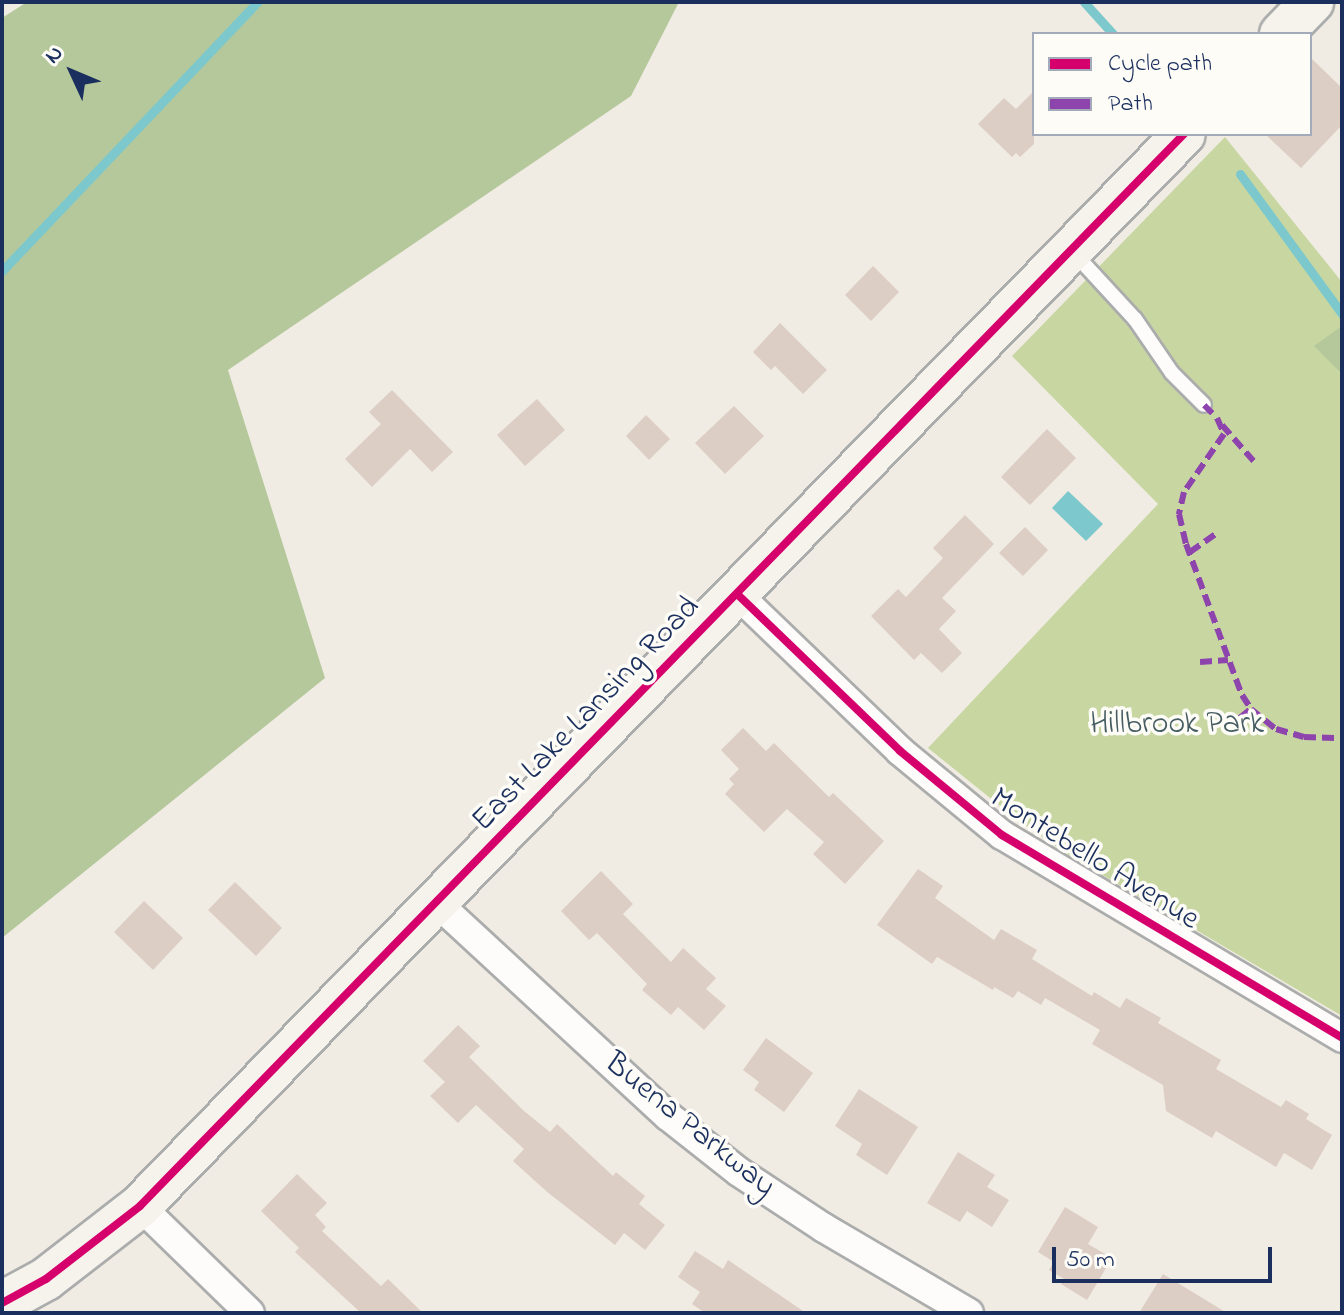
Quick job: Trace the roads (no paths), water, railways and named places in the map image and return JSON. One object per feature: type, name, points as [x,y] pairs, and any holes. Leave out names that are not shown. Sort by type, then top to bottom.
[{"type":"street","points":[[1283,32],[1312,2]]},
{"type":"street","name":"East Lake Lansing Road","points":[[2,1303],[46,1279],[140,1206],[1182,136]]},
{"type":"street","name":"Montebello Avenue","points":[[737,594],[900,751],[1002,835],[1342,1038]]},
{"type":"street","name":"Buena Parkway","points":[[437,903],[668,1116],[739,1172],[824,1228],[969,1313]]},
{"type":"street","points":[[140,1206],[250,1313]]},
{"type":"lane","points":[[1071,250],[1135,319],[1160,358],[1204,405]]},
{"type":"water","points":[[1068,491],[1103,524],[1086,541],[1052,508]]},
{"type":"waterway","points":[[2,271],[257,2]]},
{"type":"waterway","points":[[1084,2],[1111,32]]},
{"type":"waterway","points":[[1240,174],[1342,314]]},
{"type":"park label","name":"Hillbrook Park","points":[[1177,725]]}]
